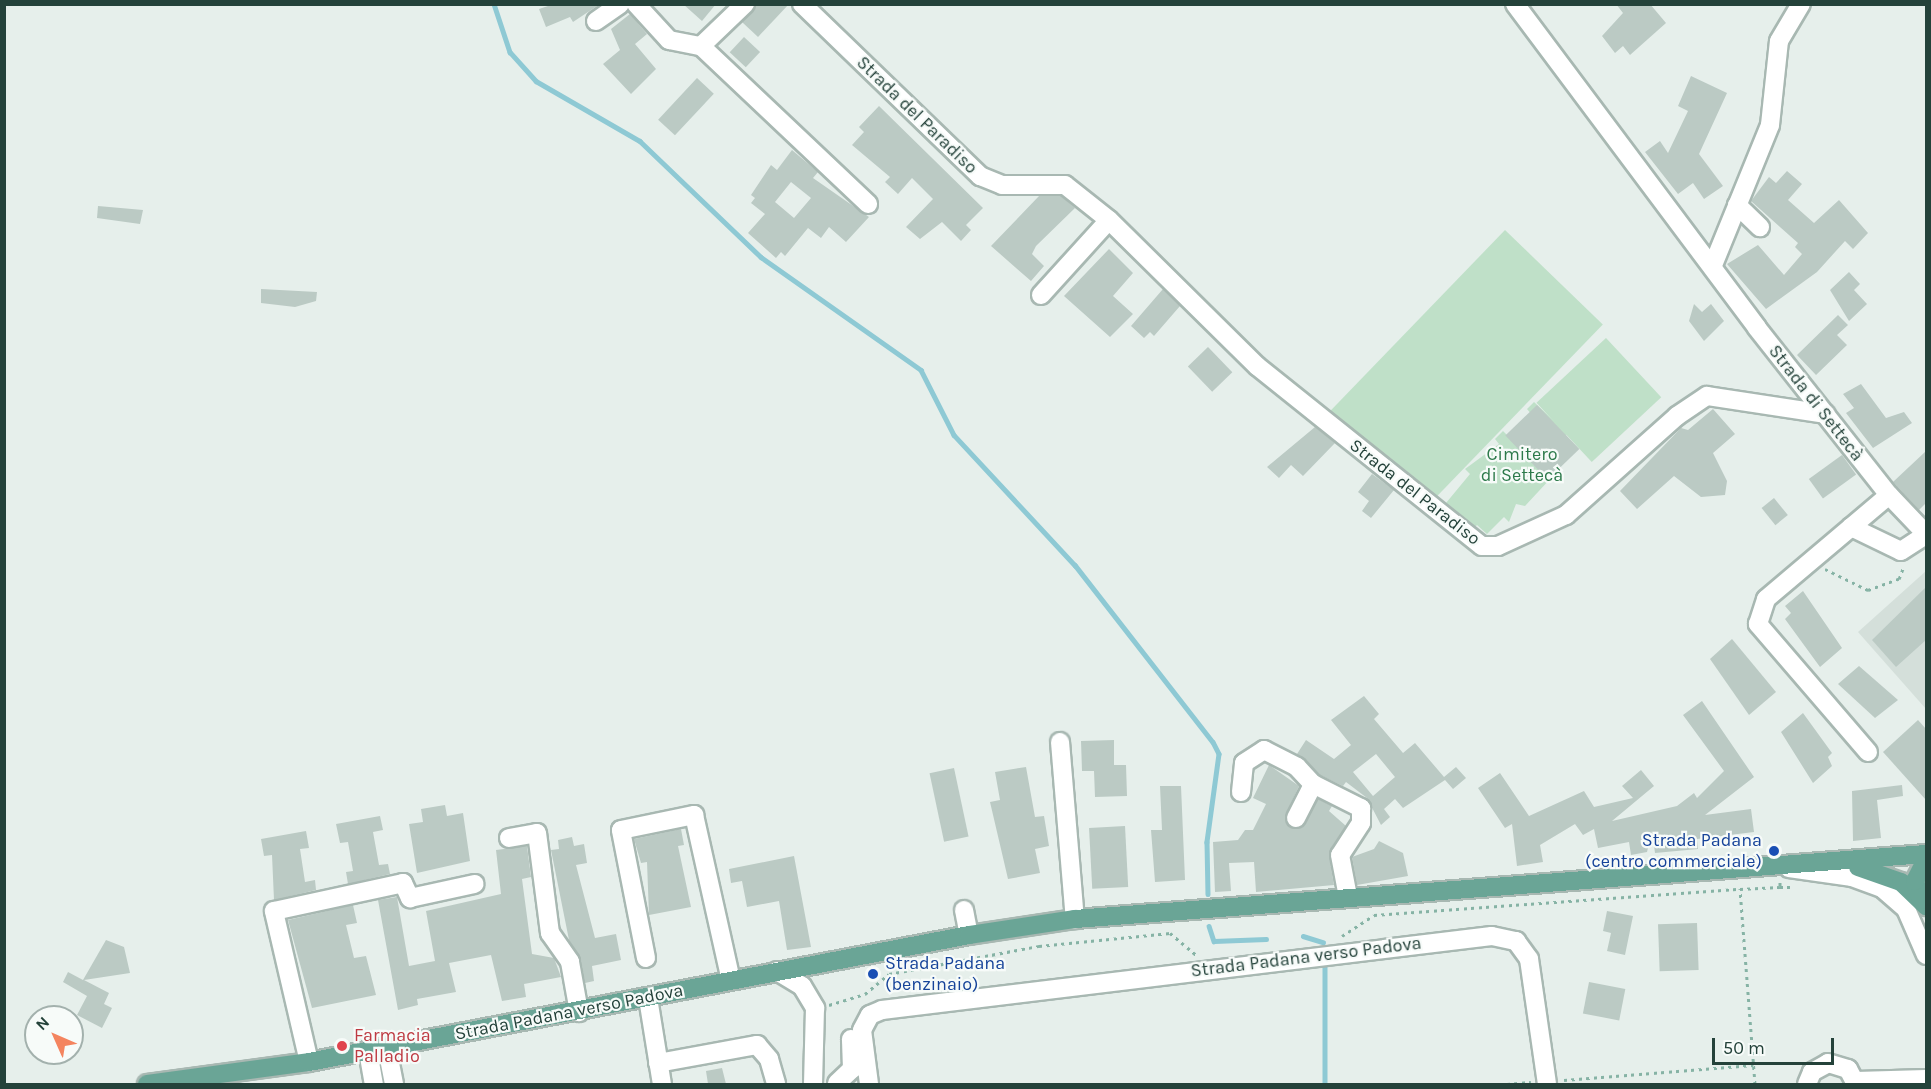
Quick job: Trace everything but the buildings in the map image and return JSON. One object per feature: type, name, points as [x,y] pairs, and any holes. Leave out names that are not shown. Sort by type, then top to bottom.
[{"type":"main road","points":[[1832,864],[1926,854]]},
{"type":"main road","points":[[1920,907],[1915,881],[1926,859]]},
{"type":"main road","name":"Strada Padana verso Padova","points":[[147,1084],[209,1081],[579,1012],[777,970],[969,934],[1075,919],[1348,897],[1779,874],[1832,864]]},
{"type":"main road","points":[[1832,864],[1878,871],[1920,907]]},
{"type":"street","points":[[596,21],[620,4]]},
{"type":"street","points":[[636,4],[669,40],[701,46],[868,204]]},
{"type":"street","points":[[701,46],[745,4]]},
{"type":"street","name":"Strada del Paradiso","points":[[802,4],[980,176],[1002,184],[1054,181],[1109,220],[1257,366],[1482,546],[1498,546],[1566,515],[1677,416],[1707,396],[1826,414]]},
{"type":"street","name":"Strada di Settecà","points":[[1515,4],[1826,414],[1889,495],[1926,535]]},
{"type":"street","points":[[1713,265],[1770,125],[1779,41],[1800,4]]},
{"type":"street","points":[[1737,205],[1760,227]]},
{"type":"street","points":[[1041,295],[1109,220]]},
{"type":"street","points":[[1868,752],[1758,624],[1766,598],[1889,495]]},
{"type":"street","points":[[1851,527],[1901,551],[1926,535]]},
{"type":"street","points":[[1060,742],[1075,919]]},
{"type":"street","points":[[1241,792],[1245,763],[1264,750],[1297,767],[1313,784],[1361,808],[1364,815],[1340,855],[1348,897]]},
{"type":"street","points":[[1296,818],[1313,784]]},
{"type":"street","points":[[646,958],[621,830],[694,815],[731,980]]},
{"type":"street","points":[[508,838],[537,833],[550,933],[570,962],[579,1012]]},
{"type":"street","points":[[1779,874],[1864,880],[1920,907],[1926,955]]},
{"type":"street","points":[[309,1062],[274,911],[403,883],[410,897],[474,884]]},
{"type":"street","points":[[964,910],[969,934]]},
{"type":"street","name":"Strada Padana verso Padova","points":[[841,1084],[852,1069],[850,1028],[862,1007],[1501,936],[1516,941],[1529,959],[1546,1082]]},
{"type":"street","points":[[777,970],[802,986],[816,1008],[813,1084]]},
{"type":"street","points":[[648,998],[662,1084]]},
{"type":"street","name":"Strada Padana verso Padova","points":[[869,1084],[861,1033],[870,1015],[946,998]]},
{"type":"street","points":[[658,1063],[757,1045],[769,1059],[776,1084]]},
{"type":"street","points":[[387,1048],[394,1084]]},
{"type":"street","points":[[368,1051],[374,1084]]},
{"type":"street","points":[[1808,1084],[1812,1072],[1828,1063],[1848,1069],[1856,1083],[1926,1079]]},
{"type":"path","points":[[1814,558],[1832,574],[1868,590],[1899,579],[1907,560],[1901,551]]},
{"type":"path","points":[[1779,874],[1780,887]]},
{"type":"path","points":[[1334,942],[1374,915],[1801,886]]},
{"type":"path","points":[[1740,889],[1755,1084]]},
{"type":"path","points":[[825,1006],[865,994],[894,973],[1112,936],[1170,933],[1205,958]]},
{"type":"path","points":[[1507,1084],[1753,1065]]},
{"type":"shaded area","points":[[1926,571],[1926,709],[1858,632]]},
{"type":"green space","points":[[1505,230],[1603,324],[1426,507],[1329,413]]},
{"type":"green space","points":[[1606,338],[1661,397],[1592,462],[1537,403]]},
{"type":"green space","name":"Cimitero di Settecà","points":[[1534,402],[1567,433],[1551,478],[1525,506],[1516,504],[1509,522],[1504,517],[1487,534],[1477,525],[1471,531],[1446,503],[1470,474],[1465,469],[1499,444],[1495,439],[1503,431],[1507,435],[1532,415],[1527,409]]},
{"type":"waterway","points":[[494,4],[510,52],[536,81],[640,141],[761,257],[921,370],[954,435],[1075,565],[1213,742],[1219,754],[1207,842],[1208,894]]},
{"type":"waterway","points":[[1209,926],[1214,941],[1266,939]]},
{"type":"waterway","points":[[1303,936],[1323,942]]},
{"type":"waterway","points":[[1325,964],[1325,1084]]},
{"type":"place","name":"Strada Padana (centro commerciale)","points":[[1774,851]]},
{"type":"place","name":"Strada Padana (benzinaio)","points":[[873,974]]},
{"type":"place","name":"Farmacia Palladio","points":[[342,1046]]}]
